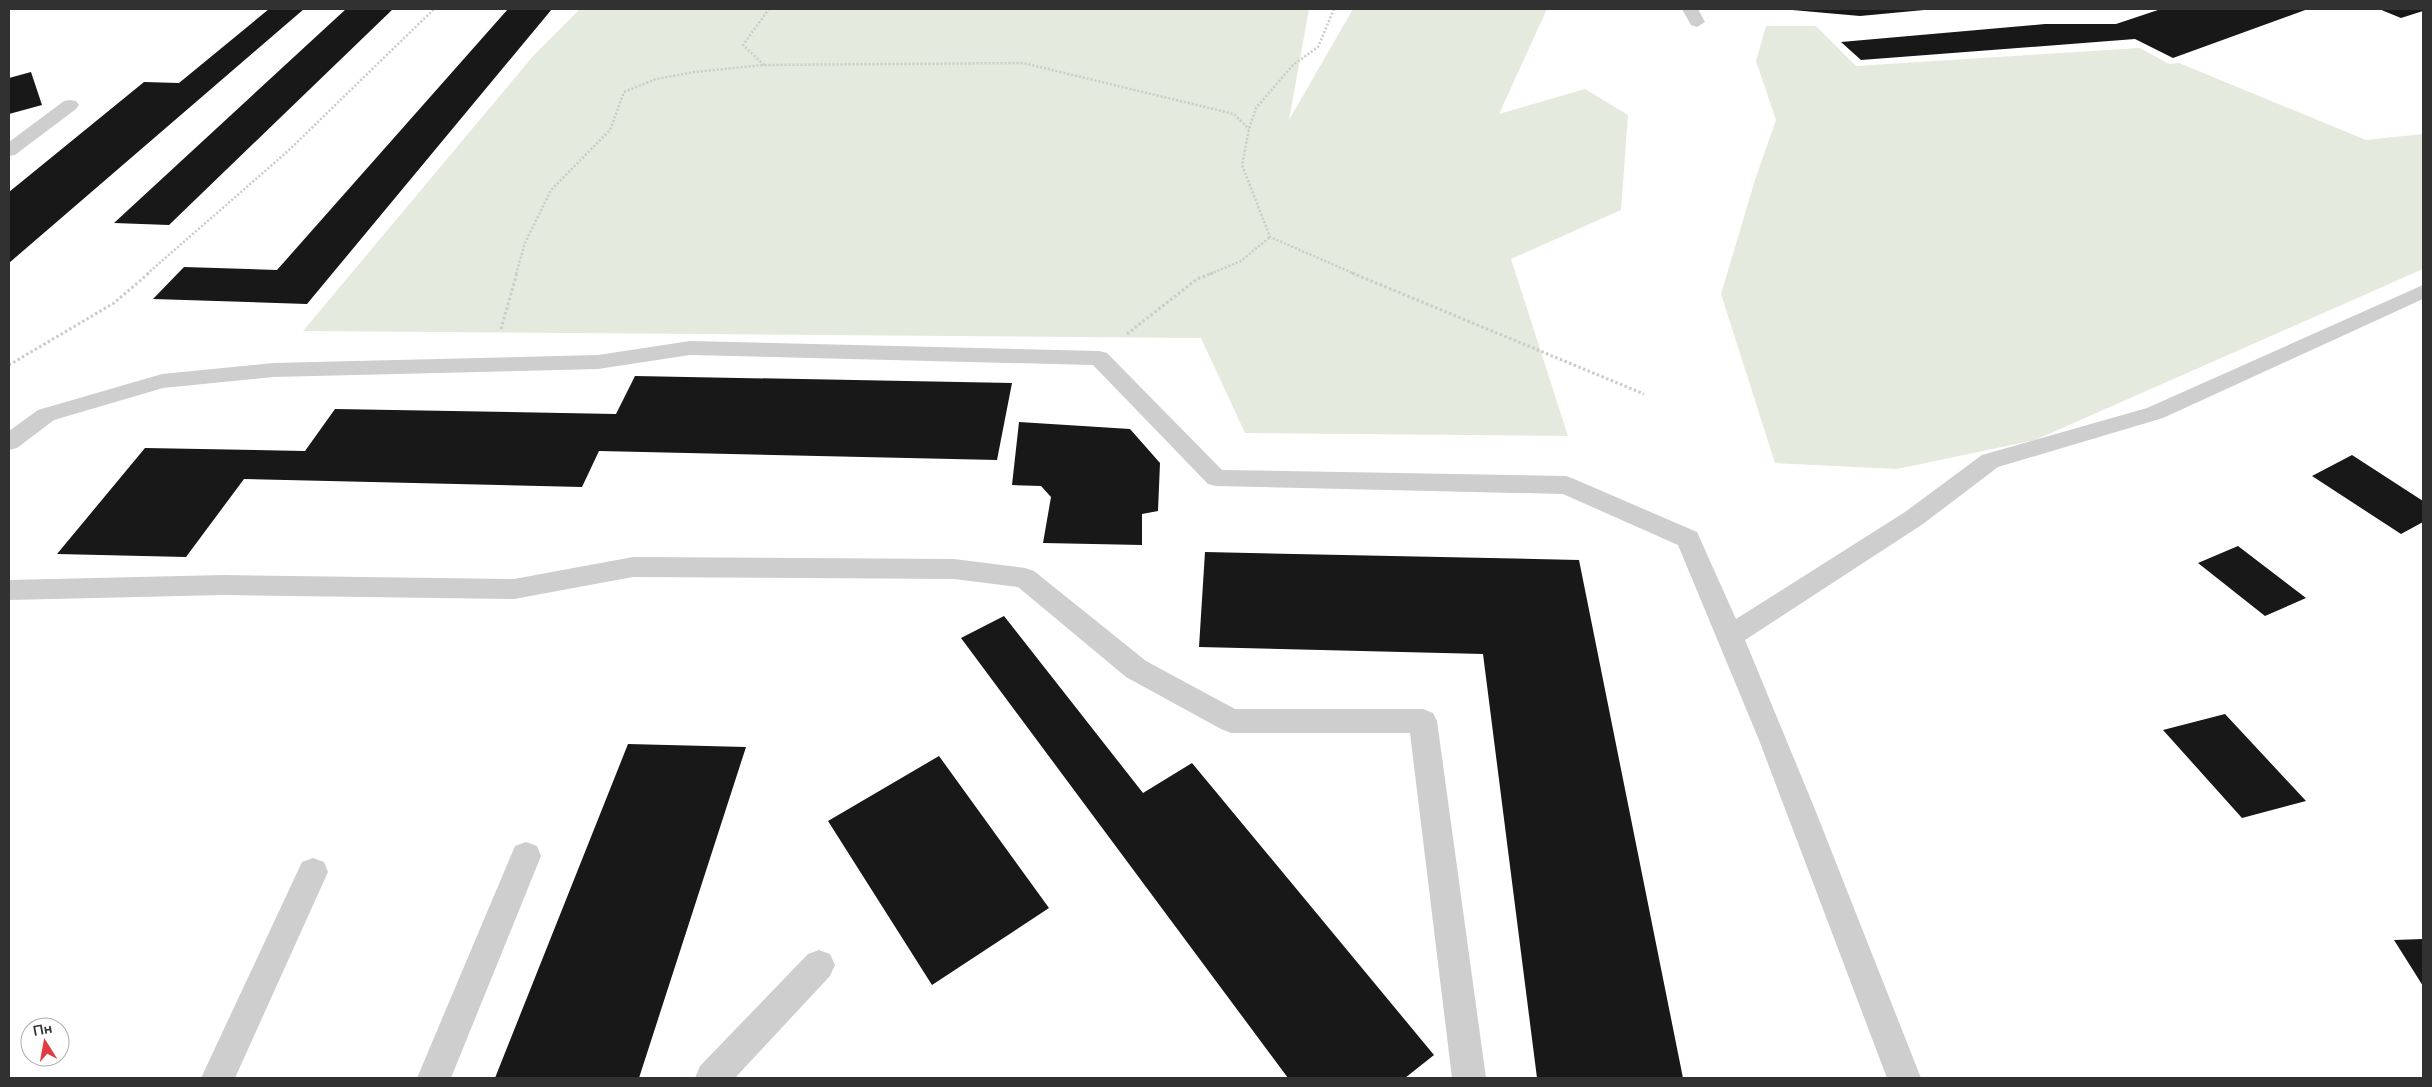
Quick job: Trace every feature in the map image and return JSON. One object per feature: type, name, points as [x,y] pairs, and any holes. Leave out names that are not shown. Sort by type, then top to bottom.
[{"type":"lane","points":[[9,151],[70,105]]},
{"type":"lane","points":[[1731,635],[1914,518],[1990,461],[2155,413],[2423,291]]},
{"type":"lane","points":[[9,442],[46,415],[162,381],[274,370],[598,362],[690,348],[1099,358],[1216,478],[1566,485],[1688,539],[1731,635],[1809,828],[1904,1078]]},
{"type":"lane","points":[[9,590],[224,585],[514,589],[633,566],[954,569],[1025,578],[1136,669],[1231,721],[1423,722],[1469,1078]]},
{"type":"lane","points":[[434,1078],[526,856]]},
{"type":"lane","points":[[218,1078],[313,872]]},
{"type":"lane","points":[[712,1078],[819,965]]},
{"type":"path","points":[[9,365],[114,303],[288,151],[434,9]]},
{"type":"path","points":[[764,65],[743,45],[769,9]]},
{"type":"path","points":[[1334,9],[1318,47],[1293,65],[1256,108],[1249,129],[1242,165],[1270,236],[1401,294],[1644,394]]},
{"type":"path","points":[[492,364],[525,243],[551,190],[610,130],[624,92],[656,79],[695,72],[764,65],[836,66],[1022,63],[1234,114],[1249,129]]},
{"type":"path","points":[[1099,358],[1159,307],[1197,279],[1241,260],[1270,236]]},
{"type":"shaded area","points":[[580,9],[1309,9],[1289,120],[1353,9],[1547,9],[1499,114],[1585,89],[1628,115],[1621,210],[1511,259],[1568,436],[1245,433],[1201,338],[303,331],[534,55]]},
{"type":"shaded area","points":[[1766,26],[1816,26],[1856,66],[2140,48],[2169,64],[2179,63],[2366,140],[2423,134],[2423,269],[2035,440],[1897,469],[1775,463],[1721,294],[1755,180],[1776,120],[1756,61]]},
{"type":"building","points":[[269,9],[304,9],[9,263],[9,192],[144,82],[179,83]]},
{"type":"building","points":[[346,9],[393,9],[169,225],[114,223]]},
{"type":"building","points":[[508,9],[552,9],[307,304],[153,299],[184,267],[277,270]]},
{"type":"building","points":[[1781,9],[1924,9],[1924,10],[1860,16]]},
{"type":"building","points":[[2161,9],[2308,9],[2173,58],[2135,39],[1861,60],[1841,42],[2045,24],[2116,24]]},
{"type":"building","points":[[2379,9],[2423,9],[2423,11],[2401,18]]},
{"type":"building","points":[[31,72],[42,105],[9,114],[9,78]]},
{"type":"building","points":[[635,376],[1012,383],[997,460],[599,451],[582,487],[244,479],[186,557],[57,554],[145,448],[305,451],[335,409],[616,414]]},
{"type":"building","points":[[1019,422],[1130,429],[1160,463],[1158,511],[1142,514],[1142,545],[1043,543],[1051,497],[1041,486],[1012,485]]},
{"type":"building","points":[[2352,455],[2423,501],[2423,522],[2401,534],[2312,476]]},
{"type":"building","points":[[2238,546],[2306,598],[2265,616],[2198,563]]},
{"type":"building","points":[[1205,552],[1579,560],[1683,1078],[1537,1078],[1483,654],[1199,647]]},
{"type":"building","points":[[1004,616],[1143,793],[1192,763],[1434,1055],[1405,1078],[1288,1078],[961,638]]},
{"type":"building","points":[[2225,714],[2306,801],[2242,818],[2163,730]]},
{"type":"building","points":[[628,744],[746,747],[639,1078],[495,1078]]},
{"type":"building","points":[[939,756],[1049,908],[932,985],[828,821]]},
{"type":"building","points":[[2423,939],[2423,986],[2394,940]]}]
